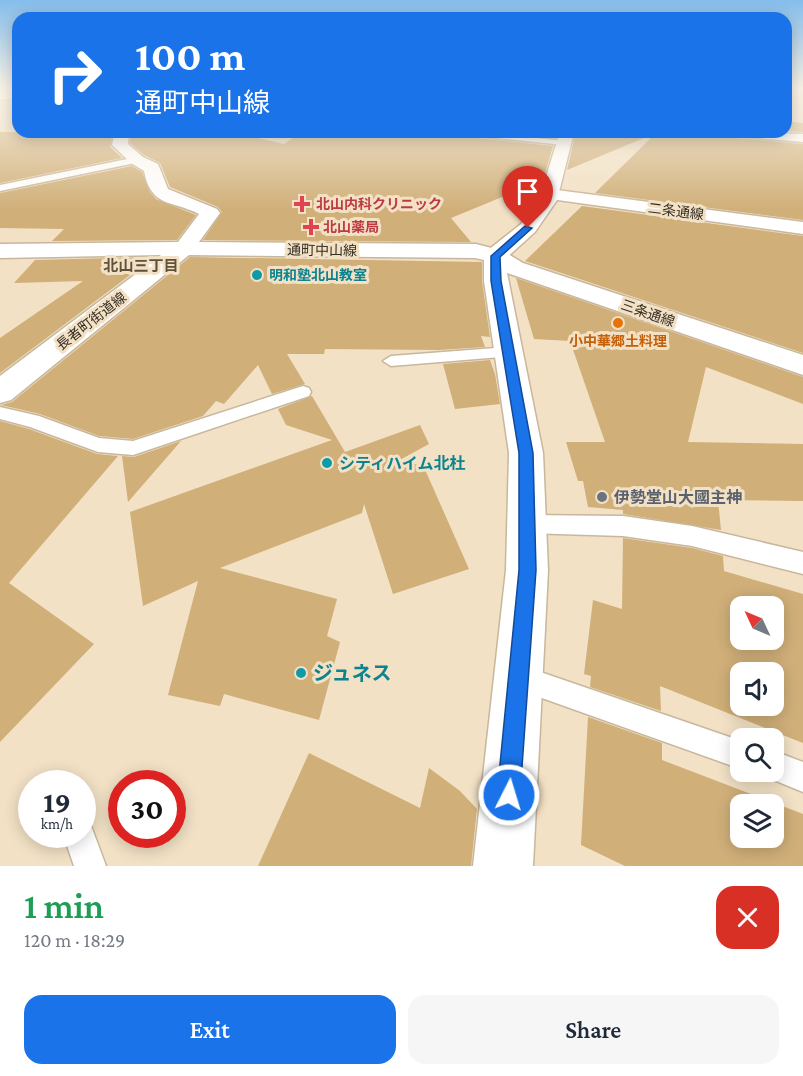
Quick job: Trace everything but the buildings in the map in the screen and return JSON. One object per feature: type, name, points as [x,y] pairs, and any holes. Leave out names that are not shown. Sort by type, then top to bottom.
[{"type":"street","name":"長者町街道線","points":[[0,392],[184,248],[210,213],[203,207],[167,197],[158,187],[152,168],[137,160],[120,145],[121,138]]},
{"type":"street","points":[[503,866],[527,570],[526,453],[496,281],[495,256],[528,228],[549,194],[566,138]]},
{"type":"street","name":"二条通線","points":[[549,194],[803,228]]},
{"type":"street","name":"通町中山線","points":[[0,251],[184,248],[476,251],[495,256]]},
{"type":"street","name":"三条通線","points":[[495,256],[515,268],[803,365]]},
{"type":"lane","points":[[0,188],[137,160]]},
{"type":"lane","points":[[391,361],[508,352]]},
{"type":"lane","points":[[0,413],[33,421],[98,445],[133,448],[303,392]]},
{"type":"lane","points":[[526,524],[623,526],[692,536],[803,563]]},
{"type":"lane","points":[[518,677],[730,751]]},
{"type":"lane","points":[[784,770],[803,777]]},
{"type":"lane","points":[[84,848],[90,866]]},
{"type":"place","name":"北山内科クリニック","points":[[302,204]]},
{"type":"place","name":"北山薬局","points":[[311,227]]},
{"type":"place","name":"明和塾北山教室","points":[[257,275]]},
{"type":"place","name":"小中華郷土料理","points":[[618,323]]},
{"type":"place","name":"シティハイム北杜","points":[[327,463]]},
{"type":"place","name":"伊勢堂山大國主神","points":[[602,497]]},
{"type":"place","name":"ジュネス","points":[[301,673]]},
{"type":"district","name":"北山三丁目","points":[[141,266]]},
{"type":"route","points":[[509,795],[527,570],[526,453],[496,281],[495,256],[528,228]]}]
